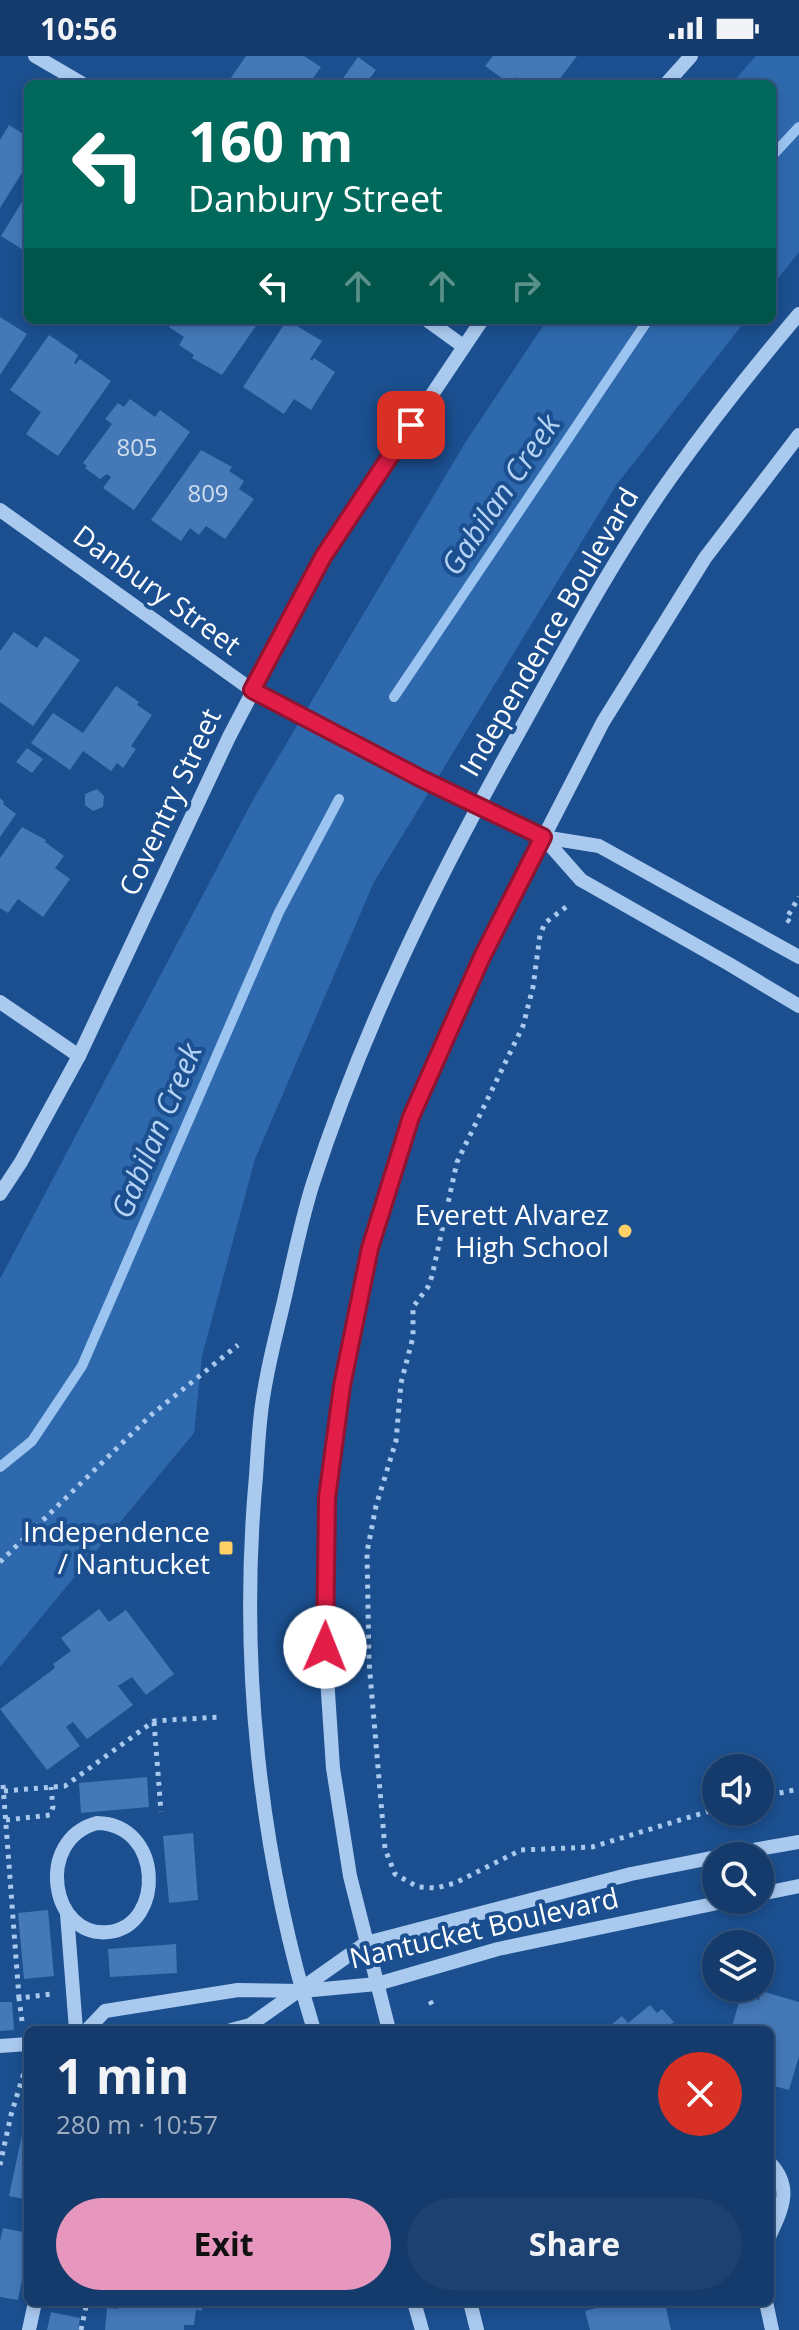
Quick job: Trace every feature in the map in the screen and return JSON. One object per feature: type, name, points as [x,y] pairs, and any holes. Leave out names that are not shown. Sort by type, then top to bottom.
[{"type":"street","points":[[35,56],[76,80]]},
{"type":"street","points":[[670,80],[691,56]]},
{"type":"street","name":"Independence Boulevard","points":[[313,2026],[279,1894],[254,1721],[249,1602],[253,1506],[263,1395],[312,1186],[347,1086],[419,924],[477,806],[552,672],[670,479],[799,314]]},
{"type":"street","points":[[433,324],[463,346]]},
{"type":"street","name":"Coventry Street","points":[[0,1194],[79,1056],[252,690],[323,557],[479,324]]},
{"type":"street","points":[[388,2026],[350,1876],[333,1768],[325,1647],[327,1498],[342,1386],[370,1248],[411,1117],[482,957],[603,722],[705,558],[799,435]]},
{"type":"street","name":"Danbury Street","points":[[0,510],[252,690],[543,837]]},
{"type":"street","points":[[543,837],[599,846],[799,957]]},
{"type":"street","points":[[543,837],[581,880],[799,1006]]},
{"type":"street","points":[[0,1002],[79,1056]]},
{"type":"street","points":[[67,1914],[78,1925],[92,1931],[107,1932],[122,1928],[135,1919],[144,1907],[148,1892],[146,1857],[132,1834],[121,1827],[97,1823],[85,1826],[65,1842],[57,1866],[60,1900],[67,1914],[76,2026]]},
{"type":"street","name":"Nantucket Boulevard","points":[[774,1846],[799,1842]]},
{"type":"street","name":"Nantucket Boulevard","points":[[302,1991],[366,1943],[631,1874],[702,1859]]},
{"type":"street","points":[[774,1891],[799,1886]]},
{"type":"street","name":"Nantucket Boulevard","points":[[302,1991],[377,1984],[498,1949],[702,1906]]},
{"type":"street","points":[[91,2026],[105,2011],[238,1990],[302,1991]]},
{"type":"street","points":[[246,2026],[302,1991]]},
{"type":"street","points":[[0,2046],[24,2044]]},
{"type":"street","points":[[774,2169],[783,2184],[785,2198],[782,2213],[774,2228]]},
{"type":"street","points":[[29,2330],[34,2306]]},
{"type":"street","points":[[415,2306],[422,2330]]},
{"type":"street","points":[[471,2306],[477,2330]]},
{"type":"street","points":[[767,2306],[772,2330]]},
{"type":"path","points":[[786,919],[799,897]]},
{"type":"path","points":[[566,907],[545,923],[540,935],[533,987],[523,1026],[457,1162],[432,1276],[413,1307],[413,1337],[401,1383],[396,1441],[371,1527],[367,1576],[368,1647],[385,1849],[395,1874],[418,1887],[436,1888],[455,1883],[521,1850],[592,1847],[702,1813]]},
{"type":"path","points":[[0,1562],[151,1415],[238,1345]]},
{"type":"path","points":[[22,2021],[4,1788],[65,1786],[154,1721],[219,1717]]},
{"type":"path","points":[[154,1721],[161,1812]]},
{"type":"path","points":[[6,1820],[50,1815],[53,1807],[51,1787]]},
{"type":"path","points":[[774,1794],[799,1789]]},
{"type":"path","points":[[403,1889],[405,1881]]},
{"type":"path","points":[[19,1998],[52,1994]]},
{"type":"path","points":[[430,2001],[434,2008]]},
{"type":"path","points":[[0,2165],[24,2082]]},
{"type":"path","points":[[81,2330],[86,2306]]},
{"type":"shaded area","points":[[756,56],[799,56],[799,252],[776,281],[776,80],[735,80]]},
{"type":"shaded area","points":[[544,324],[743,324],[617,484],[374,882],[255,1159],[202,1356],[194,1433],[0,1667],[0,1279],[254,798],[465,443]]},
{"type":"building","points":[[246,56],[304,56],[321,67],[312,80],[229,80]]},
{"type":"building","points":[[493,56],[577,56],[559,80],[520,80],[516,77],[504,80],[485,66]]},
{"type":"building","points":[[358,57],[376,70],[370,78],[373,80],[342,80]]},
{"type":"building","points":[[9,125],[24,134],[24,169],[0,208],[0,140]]},
{"type":"building","points":[[24,199],[24,250],[1,236]]},
{"type":"building","points":[[0,317],[27,334],[0,375]]},
{"type":"building","points":[[171,324],[257,324],[222,375],[192,358],[194,355],[179,345],[184,337],[169,327]]},
{"type":"building","points":[[284,324],[294,324],[322,341],[310,359],[312,361],[314,358],[335,372],[311,410],[294,399],[284,414],[243,387]]},
{"type":"building","points":[[49,335],[78,355],[74,363],[80,359],[111,381],[58,456],[26,434],[41,412],[10,390]]},
{"type":"building","points":[[130,399],[155,417],[160,410],[190,432],[134,510],[103,488],[111,477],[107,474],[100,479],[83,463],[112,424],[105,419],[118,403],[124,407]]},
{"type":"building","points":[[201,450],[232,467],[229,471],[244,481],[239,489],[254,499],[225,539],[206,526],[199,535],[190,528],[181,541],[151,520]]},
{"type":"building","points":[[14,632],[37,648],[45,636],[80,660],[33,726],[0,702],[0,651]]},
{"type":"building","points":[[116,686],[152,715],[131,746],[136,749],[123,768],[117,763],[111,771],[83,751],[70,770],[31,743],[53,713],[83,733]]},
{"type":"building","points":[[27,748],[43,759],[32,773],[16,762]]},
{"type":"building","points":[[97,789],[104,796],[103,807],[93,811],[85,805],[85,794]]},
{"type":"building","points":[[0,798],[16,814],[0,837]]},
{"type":"building","points":[[22,827],[46,840],[64,856],[55,868],[70,879],[43,917],[18,899],[8,913],[0,908],[0,858]]},
{"type":"building","points":[[99,1609],[109,1622],[126,1610],[174,1674],[146,1695],[132,1677],[118,1686],[133,1705],[87,1739],[73,1722],[66,1727],[80,1746],[47,1770],[0,1709],[55,1668],[53,1664],[71,1651],[61,1638]]},
{"type":"building","points":[[147,1777],[149,1807],[81,1813],[79,1783]]},
{"type":"building","points":[[193,1833],[198,1900],[169,1903],[163,1836]]},
{"type":"building","points":[[48,1910],[54,1976],[24,1979],[18,1913]]},
{"type":"building","points":[[176,1944],[177,1973],[110,1977],[108,1949]]},
{"type":"building","points":[[774,1995],[799,2002],[799,2056],[789,2090],[774,2086],[774,2026],[732,2026],[739,2002],[774,2002]]},
{"type":"building","points":[[0,2002],[12,2002],[14,2030],[0,2031]]},
{"type":"building","points":[[650,2005],[657,2013],[662,2009],[674,2022],[669,2026],[610,2026],[622,2016],[628,2023]]},
{"type":"building","points":[[23,2130],[24,2130],[24,2199],[9,2196]]},
{"type":"building","points":[[3,2228],[24,2232],[24,2271],[18,2300],[0,2297],[0,2241]]},
{"type":"building","points":[[118,2306],[203,2306],[202,2311],[196,2310],[194,2325],[184,2325],[184,2330],[105,2330],[107,2308],[118,2309]]},
{"type":"building","points":[[604,2306],[665,2306],[671,2330],[590,2330],[585,2311]]},
{"type":"building","points":[[51,2312],[80,2318],[78,2330],[47,2330]]},
{"type":"waterway","name":"Gabilan Creek","points":[[776,152],[799,127]]},
{"type":"waterway","name":"Gabilan Creek","points":[[394,697],[645,324]]},
{"type":"waterway","name":"Gabilan Creek","points":[[0,1467],[32,1441],[82,1366],[279,912],[339,799]]},
{"type":"place","name":"Everett Alvarez High School","points":[[625,1231]]},
{"type":"place","name":"Independence / Nantucket","points":[[226,1548]]},
{"type":"route","points":[[325,1647],[327,1498],[342,1386],[370,1248],[411,1117],[482,957],[543,837],[420,778],[252,690],[323,557],[411,425]]}]
